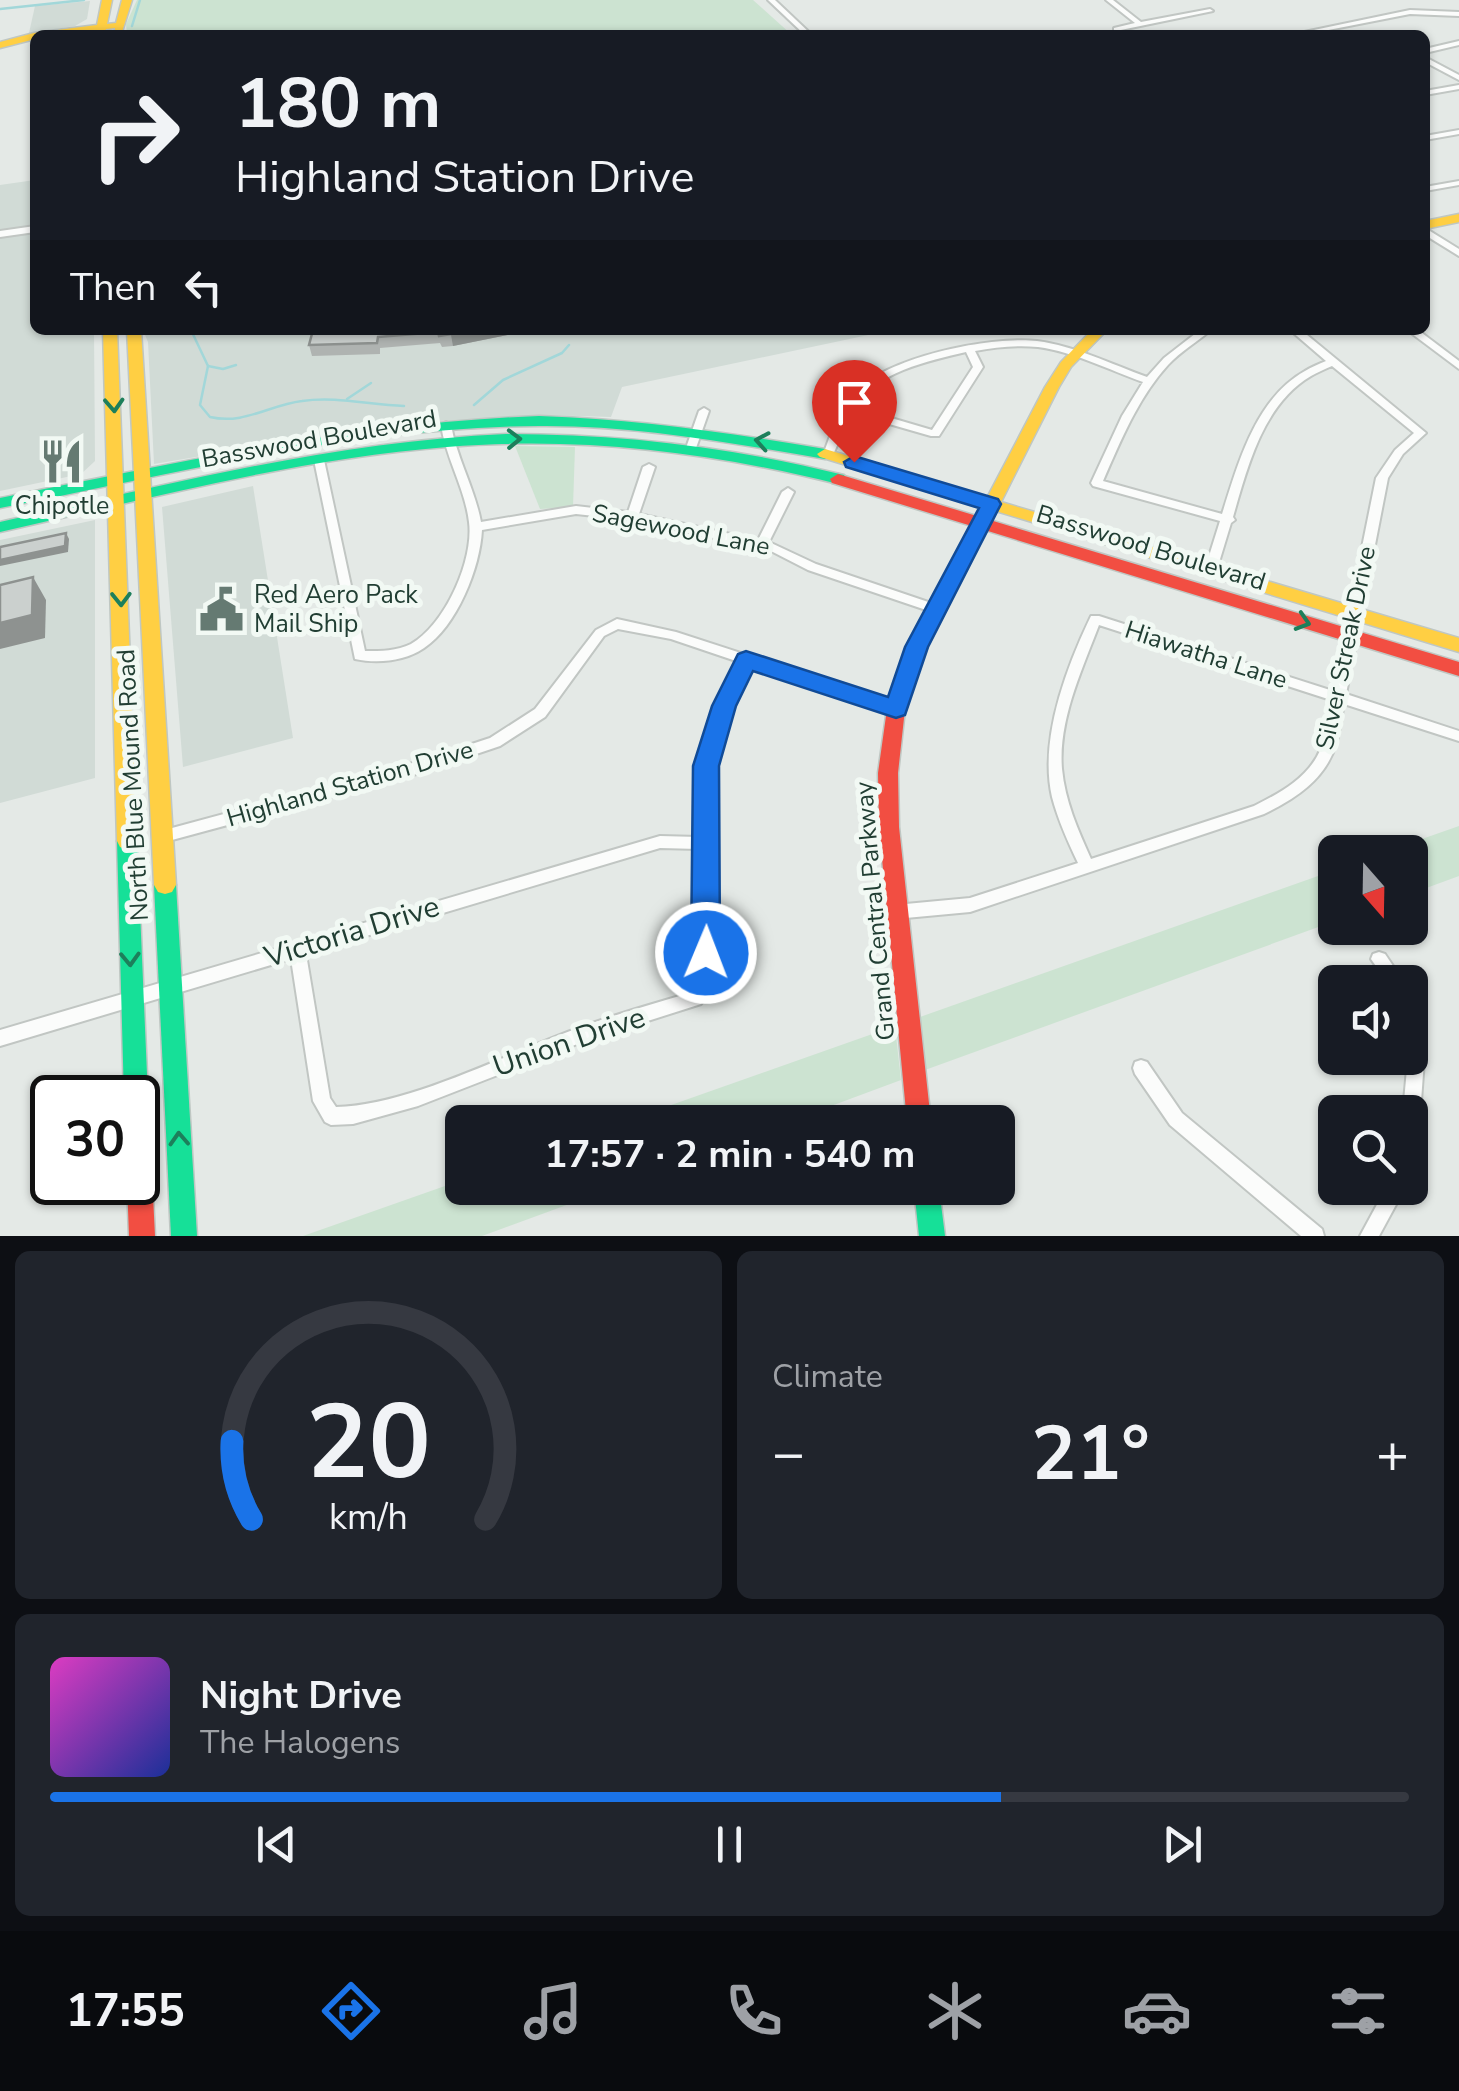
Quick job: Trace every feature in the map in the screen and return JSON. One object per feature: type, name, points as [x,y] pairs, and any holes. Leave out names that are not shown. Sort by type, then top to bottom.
[{"type":"main road","points":[[108,0],[109,30]]},
{"type":"main road","points":[[110,30],[128,0]]},
{"type":"main road","points":[[0,44],[30,40]]},
{"type":"main road","points":[[0,44],[30,43]]},
{"type":"main road","points":[[1430,227],[1459,218]]},
{"type":"main road","name":"North Blue Mound Road","points":[[110,335],[135,1075]]},
{"type":"main road","name":"North Blue Mound Road","points":[[133,335],[184,1236]]},
{"type":"main road","name":"Grand Central Parkway","points":[[917,1105],[895,912],[888,773],[896,709],[917,647],[1052,387],[1074,354],[1095,335]]},
{"type":"main road","name":"Basswood Boulevard","points":[[0,503],[310,443],[446,434],[694,439],[828,455],[1459,645]]},
{"type":"main road","name":"Basswood Boulevard","points":[[0,526],[446,434]]},
{"type":"main road","name":"Basswood Boulevard","points":[[694,439],[982,522],[1459,670]]},
{"type":"main road","points":[[141,1205],[142,1236]]},
{"type":"main road","points":[[929,1205],[932,1236]]},
{"type":"street","points":[[771,0],[803,30]]},
{"type":"street","points":[[1109,0],[1141,25]]},
{"type":"street","points":[[1118,30],[1210,11]]},
{"type":"street","points":[[1318,30],[1410,12],[1459,14]]},
{"type":"street","points":[[1430,50],[1459,43]]},
{"type":"street","points":[[1430,63],[1459,78]]},
{"type":"street","points":[[1430,92],[1459,87]]},
{"type":"street","points":[[1430,137],[1459,132]]},
{"type":"street","points":[[1430,188],[1459,183]]},
{"type":"street","points":[[0,234],[30,229]]},
{"type":"street","points":[[1430,232],[1459,253]]},
{"type":"street","points":[[1199,335],[1146,380],[1130,406],[1097,483],[1229,520]]},
{"type":"street","name":"Silver Streak Drive","points":[[895,912],[970,905],[1087,867],[1259,810],[1291,794],[1312,776],[1325,756],[1382,478],[1399,452],[1421,433],[1300,335]]},
{"type":"street","points":[[1419,335],[1459,366]]},
{"type":"street","points":[[828,455],[848,409],[864,388],[891,371],[970,351],[1022,342],[1074,354],[1146,380]]},
{"type":"street","points":[[848,409],[936,434],[976,371],[978,364],[970,351]]},
{"type":"street","points":[[1211,569],[1258,426],[1270,405],[1295,380],[1334,362]]},
{"type":"street","points":[[694,439],[704,411]]},
{"type":"street","points":[[319,460],[360,656],[382,657],[427,640],[460,593],[476,527],[446,434]]},
{"type":"street","points":[[632,516],[649,467]]},
{"type":"street","points":[[762,544],[788,492]]},
{"type":"street","name":"Sagewood Lane","points":[[476,527],[576,510],[632,516],[762,544],[812,567],[936,609]]},
{"type":"street","name":"Hiawatha Lane","points":[[1087,867],[1060,803],[1053,750],[1060,714],[1095,618],[1338,698]]},
{"type":"street","name":"Highland Station Drive","points":[[160,837],[420,767],[494,742],[540,713],[610,625],[641,626],[896,709]]},
{"type":"street","name":"Union Drive","points":[[297,949],[322,1101],[331,1116],[344,1118],[406,1101],[586,1033],[695,999],[704,978],[706,766],[724,706],[746,660]]},
{"type":"street","points":[[1338,698],[1459,736]]},
{"type":"street","name":"Victoria Drive","points":[[0,1038],[660,842],[707,842]]},
{"type":"street","points":[[1379,959],[1383,965]]},
{"type":"street","points":[[1140,1068],[1176,1119],[1315,1236]]},
{"type":"street","points":[[1369,1236],[1386,1205]]},
{"type":"shaded area","points":[[90,1],[87,19],[75,26],[29,33],[35,6]]},
{"type":"shaded area","points":[[30,181],[30,335],[94,335],[95,461],[81,474],[0,491],[0,185]]},
{"type":"shaded area","points":[[145,335],[868,335],[622,387],[611,417],[544,415],[388,425],[154,464]]},
{"type":"shaded area","points":[[253,486],[293,738],[183,767],[162,507]]},
{"type":"shaded area","points":[[95,520],[95,778],[0,803],[0,540]]},
{"type":"green space","points":[[137,0],[753,0],[786,30],[127,30]]},
{"type":"green space","points":[[515,446],[575,447],[573,507],[540,509]]},
{"type":"green space","points":[[1459,826],[1459,876],[1428,887],[1428,837]]},
{"type":"green space","points":[[1318,876],[1318,927],[925,1070],[920,1017]]},
{"type":"green space","points":[[895,1026],[901,1080],[834,1105],[671,1105]]},
{"type":"green space","points":[[445,1186],[445,1205],[567,1205],[482,1236],[303,1236]]},
{"type":"building","points":[[312,335],[402,335],[378,337],[377,343],[309,345]]},
{"type":"building","points":[[66,533],[65,546],[0,560],[0,547]]},
{"type":"building","points":[[33,577],[32,615],[0,623],[0,585]]},
{"type":"waterway","points":[[0,9],[84,0]]},
{"type":"waterway","points":[[132,26],[140,0]]},
{"type":"waterway","points":[[193,335],[208,366]]},
{"type":"waterway","points":[[474,405],[503,380],[562,353],[569,345]]},
{"type":"waterway","points":[[208,366],[223,369],[236,365]]},
{"type":"waterway","points":[[208,366],[200,405],[210,417],[234,418],[315,400],[404,406]]},
{"type":"waterway","points":[[347,399],[371,383]]},
{"type":"traffic: fast","points":[[0,503],[336,438],[471,423],[611,424],[683,431],[825,454]]},
{"type":"traffic: fast","points":[[0,527],[295,462],[450,442],[562,439],[673,447],[838,479]]},
{"type":"traffic: fast","points":[[127,841],[135,1075]]},
{"type":"traffic: fast","points":[[165,885],[184,1236]]},
{"type":"traffic: fast","points":[[929,1205],[932,1236]]},
{"type":"traffic: slow","points":[[101,30],[107,0]]},
{"type":"traffic: slow","points":[[119,30],[127,0]]},
{"type":"traffic: slow","points":[[80,30],[119,25]]},
{"type":"traffic: slow","points":[[0,45],[30,37]]},
{"type":"traffic: slow","points":[[1430,224],[1459,218]]},
{"type":"traffic: slow","points":[[110,335],[127,841]]},
{"type":"traffic: slow","points":[[134,335],[165,885]]},
{"type":"traffic: slow","points":[[915,654],[1052,387],[1066,365],[1095,335]]},
{"type":"traffic: slow","points":[[825,454],[1459,645]]},
{"type":"traffic: jam","points":[[838,479],[1459,669]]},
{"type":"traffic: jam","points":[[915,654],[896,709],[888,773],[889,827],[917,1105]]},
{"type":"traffic: jam","points":[[141,1205],[142,1236]]},
{"type":"place","name":"Chipotle","points":[[62,462]]},
{"type":"place","name":"Red Aero Pack Mail Ship","points":[[221,609]]},
{"type":"route","points":[[706,953],[706,766],[724,706],[746,660],[896,709],[917,647],[991,504],[854,462]]}]
